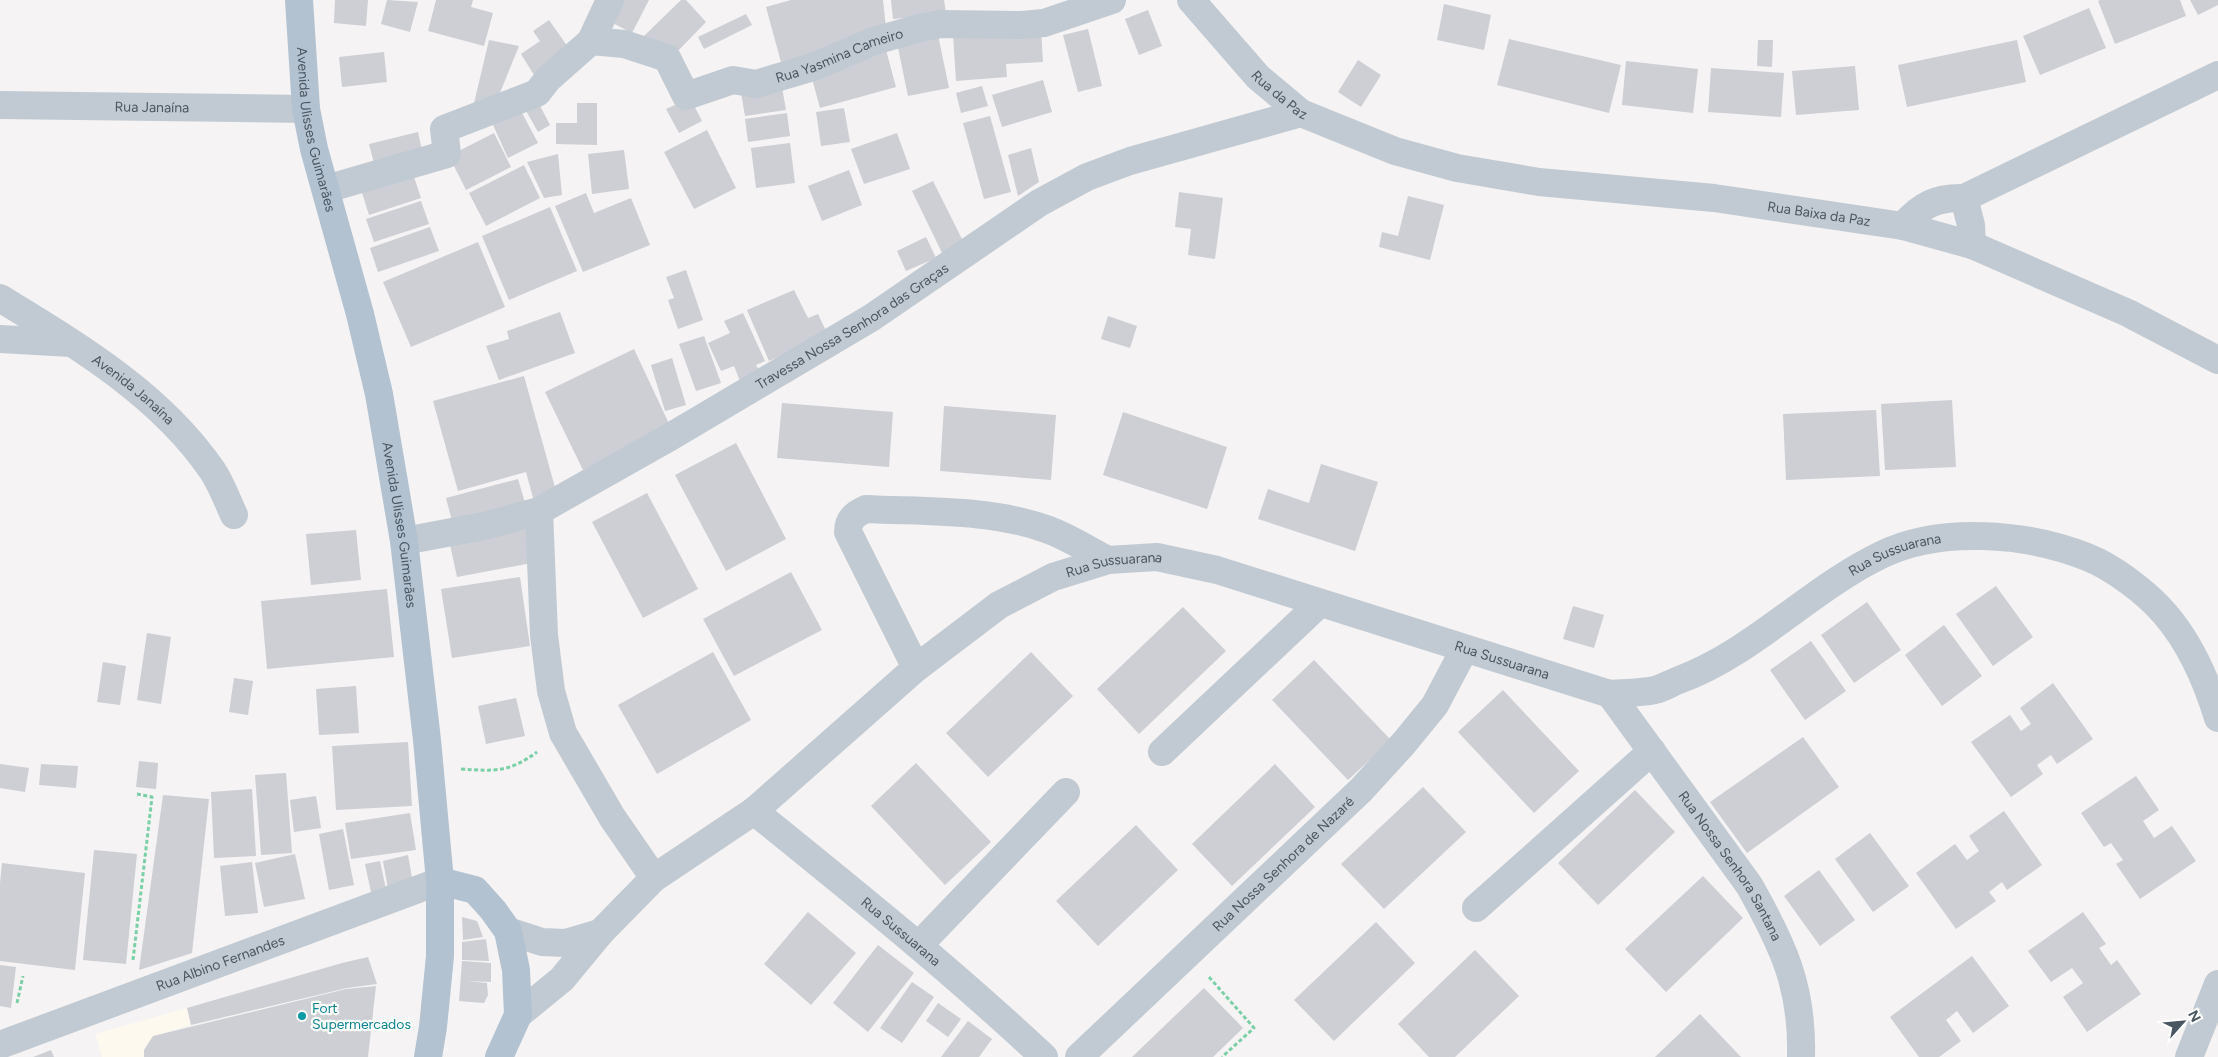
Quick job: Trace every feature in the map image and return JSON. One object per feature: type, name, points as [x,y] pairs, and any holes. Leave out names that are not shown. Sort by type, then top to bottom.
[{"type":"main road","name":"Avenida Ulisses Guimarães","points":[[299,0],[306,109],[314,149],[360,314],[379,394],[404,542],[430,768],[440,881],[440,956],[428,1057]]},
{"type":"main road","name":"Rua Sussuarana","points":[[440,881],[475,890],[508,931],[516,970],[518,1015],[499,1057]]},
{"type":"street","points":[[326,189],[447,154],[444,129],[537,93],[548,79],[592,41],[610,0]]},
{"type":"street","name":"Rua Yasmina Cameiro","points":[[592,41],[624,44],[668,58],[686,96],[733,80],[756,84],[813,67],[874,42],[916,29],[940,24],[1022,25],[1044,23],[1112,0]]},
{"type":"street","name":"Rua da Paz","points":[[1192,0],[1258,77],[1301,113],[1395,151]]},
{"type":"street","points":[[1903,226],[1914,213],[1925,205],[1950,198],[1964,198],[2218,75]]},
{"type":"street","name":"Rua Janaína","points":[[0,105],[306,109]]},
{"type":"street","name":"Travessa Nossa Senhora das Graças","points":[[404,542],[484,526],[539,510],[871,318],[1039,202],[1079,182],[1130,161],[1301,113]]},
{"type":"street","name":"Rua Baixa da Paz","points":[[1395,151],[1458,168],[1539,182],[1714,198],[1903,226],[1972,245],[2128,313],[2218,360]]},
{"type":"street","points":[[1964,198],[1971,225],[1972,245]]},
{"type":"street","name":"Avenida Janaína","points":[[0,298],[74,343],[126,381],[181,431],[213,471],[234,515]]},
{"type":"street","points":[[0,339],[74,343]]},
{"type":"street","points":[[916,668],[848,532],[848,524],[856,514],[866,509],[976,515],[1017,521],[1048,529],[1108,560]]},
{"type":"street","points":[[539,510],[544,635],[551,691],[563,733],[612,817],[654,878]]},
{"type":"street","name":"Rua Sussuarana","points":[[518,1015],[562,979],[600,933],[654,878],[754,810],[916,668],[999,605],[1052,577],[1108,560],[1157,557],[1217,570],[1464,650],[1610,694],[1655,690],[1694,675],[1730,657],[1839,578],[1882,554],[1923,541],[1964,535],[2004,537],[2087,557],[2130,582],[2165,614],[2190,652],[2212,697],[2218,718]]},
{"type":"street","points":[[1162,752],[1320,604]]},
{"type":"street","name":"Rua Nossa Senhora de Nazaré","points":[[1079,1057],[1360,790],[1404,743],[1435,705],[1464,650]]},
{"type":"street","name":"Rua Nossa Senhora Santana","points":[[1610,694],[1749,885],[1768,918],[1783,950],[1794,982],[1802,1024],[1801,1057]]},
{"type":"street","points":[[1476,908],[1652,751]]},
{"type":"street","points":[[919,945],[1066,792]]},
{"type":"street","name":"Rua Sussuarana","points":[[754,810],[919,945],[1044,1057]]},
{"type":"street","name":"Rua Albino Fernandes","points":[[13,1047],[440,881]]},
{"type":"street","name":"Rua Sussuarana","points":[[508,931],[542,942],[566,943],[600,933]]},
{"type":"street","points":[[2189,1057],[2218,984]]},
{"type":"path","points":[[430,768],[494,770],[514,767],[563,733]]},
{"type":"path","points":[[132,965],[152,797],[137,794]]},
{"type":"path","points":[[1188,953],[1254,1028],[1222,1057]]},
{"type":"path","points":[[15,1011],[23,976]]},
{"type":"shaded area","points":[[187,1008],[191,1025],[153,1036],[144,1050],[144,1057],[102,1057],[95,1034]]},
{"type":"building","points":[[335,0],[368,0],[366,26],[334,23]]},
{"type":"building","points":[[387,0],[418,2],[410,32],[381,24]]},
{"type":"building","points":[[436,0],[473,0],[471,7],[493,13],[484,46],[428,31]]},
{"type":"building","points":[[615,0],[649,0],[632,33],[605,19]]},
{"type":"building","points":[[681,0],[686,0],[706,22],[675,54],[644,36]]},
{"type":"building","points":[[791,0],[883,0],[886,28],[782,66],[766,7]]},
{"type":"building","points":[[891,0],[944,0],[946,14],[893,19]]},
{"type":"building","points":[[2180,0],[2186,16],[2115,44],[2098,1]]},
{"type":"building","points":[[2190,0],[2218,0],[2218,5],[2198,15]]},
{"type":"building","points":[[1444,4],[1491,15],[1484,50],[1437,40]]},
{"type":"building","points":[[2089,8],[2106,48],[2040,75],[2023,36]]},
{"type":"building","points":[[1148,10],[1162,46],[1139,55],[1125,19]]},
{"type":"building","points":[[746,14],[752,25],[704,49],[698,37]]},
{"type":"building","points":[[549,20],[570,50],[534,75],[521,54],[540,41],[533,31]]},
{"type":"building","points":[[1041,29],[1043,62],[1006,64],[1007,77],[956,81],[953,35]]},
{"type":"building","points":[[1088,29],[1102,86],[1078,92],[1063,35]]},
{"type":"building","points":[[938,35],[949,88],[908,96],[897,43]]},
{"type":"building","points":[[1509,39],[1621,65],[1609,113],[1497,85]]},
{"type":"building","points":[[489,40],[519,46],[495,105],[474,103]]},
{"type":"building","points":[[1758,40],[1773,40],[1772,67],[1757,66]]},
{"type":"building","points":[[2017,40],[2026,82],[1907,107],[1898,65]]},
{"type":"building","points":[[886,50],[896,87],[820,108],[810,71]]},
{"type":"building","points":[[384,52],[387,82],[342,87],[339,57]]},
{"type":"building","points":[[1358,60],[1381,75],[1361,107],[1338,92]]},
{"type":"building","points":[[1626,61],[1698,69],[1693,113],[1622,105]]},
{"type":"building","points":[[1855,66],[1859,110],[1796,115],[1792,71]]},
{"type":"building","points":[[1711,68],[1784,73],[1781,117],[1708,112]]},
{"type":"building","points":[[1043,80],[1052,112],[1002,127],[992,95]]},
{"type":"building","points":[[982,86],[988,106],[961,113],[956,93]]},
{"type":"building","points":[[782,87],[786,110],[745,116],[741,93]]},
{"type":"building","points":[[690,98],[702,121],[679,133],[666,109]]},
{"type":"building","points":[[538,102],[550,125],[538,132],[525,109]]},
{"type":"building","points":[[577,103],[597,103],[597,145],[556,144],[556,123],[577,123]]},
{"type":"building","points":[[844,108],[850,142],[821,146],[816,112]]},
{"type":"building","points":[[521,111],[538,143],[508,158],[493,125]]},
{"type":"building","points":[[787,113],[790,136],[748,142],[745,119]]},
{"type":"building","points":[[990,116],[1011,192],[984,199],[963,123]]},
{"type":"building","points":[[707,130],[736,188],[694,209],[664,152]]},
{"type":"building","points":[[418,132],[423,155],[375,167],[369,144]]},
{"type":"building","points":[[494,133],[511,167],[466,190],[449,156]]},
{"type":"building","points":[[897,133],[910,169],[864,184],[851,149]]},
{"type":"building","points":[[790,143],[795,183],[756,188],[751,148]]},
{"type":"building","points":[[1031,148],[1039,182],[1018,196],[1008,155]]},
{"type":"building","points":[[624,150],[629,189],[592,194],[588,154]]},
{"type":"building","points":[[558,154],[562,195],[544,198],[527,162]]},
{"type":"building","points":[[410,165],[421,198],[369,215],[359,183]]},
{"type":"building","points":[[524,165],[540,198],[486,226],[469,193]]},
{"type":"building","points":[[849,170],[862,205],[822,221],[808,186]]},
{"type":"building","points":[[933,181],[966,247],[944,257],[912,191]]},
{"type":"building","points":[[1179,192],[1223,198],[1215,259],[1188,255],[1191,229],[1175,227]]},
{"type":"building","points":[[586,193],[594,213],[631,198],[650,245],[583,272],[555,206]]},
{"type":"building","points":[[1408,196],[1444,205],[1430,260],[1379,247],[1382,232],[1398,236]]},
{"type":"building","points":[[421,201],[429,224],[374,242],[366,219]]},
{"type":"building","points":[[550,207],[577,271],[509,300],[482,236]]},
{"type":"building","points":[[430,227],[439,251],[378,272],[370,248]]},
{"type":"building","points":[[926,237],[936,258],[906,271],[897,251]]},
{"type":"building","points":[[478,242],[505,307],[411,347],[383,282]]},
{"type":"building","points":[[686,270],[703,320],[678,329],[668,300],[674,298],[666,277]]},
{"type":"building","points":[[794,290],[808,318],[818,314],[828,335],[769,361],[747,310]]},
{"type":"building","points":[[560,312],[575,353],[499,380],[486,346],[509,339],[507,331]]},
{"type":"building","points":[[743,313],[765,361],[756,365],[760,372],[740,381],[734,366],[721,371],[708,343],[730,333],[724,321]]},
{"type":"building","points":[[1108,316],[1137,326],[1130,348],[1101,339]]},
{"type":"building","points":[[704,336],[721,383],[696,391],[679,344]]},
{"type":"building","points":[[634,349],[671,428],[583,470],[545,392]]},
{"type":"building","points":[[672,358],[686,405],[665,411],[651,365]]},
{"type":"building","points":[[524,376],[556,491],[533,498],[526,472],[458,491],[433,401]]},
{"type":"building","points":[[1952,400],[1956,467],[1885,470],[1881,404]]},
{"type":"building","points":[[782,403],[893,412],[889,467],[777,458]]},
{"type":"building","points":[[944,406],[1056,415],[1051,480],[940,471]]},
{"type":"building","points":[[1876,410],[1880,476],[1786,480],[1783,414]]},
{"type":"building","points":[[1123,412],[1227,447],[1207,509],[1103,475]]},
{"type":"building","points":[[736,443],[786,539],[726,571],[675,475]]},
{"type":"building","points":[[1321,464],[1378,482],[1355,551],[1258,519],[1268,489],[1309,503]]},
{"type":"building","points":[[518,479],[526,506],[453,525],[446,498]]},
{"type":"building","points":[[647,493],[698,589],[643,618],[592,522]]},
{"type":"building","points":[[529,524],[537,562],[457,577],[449,540]]},
{"type":"building","points":[[356,530],[361,580],[311,585],[306,534]]},
{"type":"building","points":[[791,572],[822,630],[734,676],[703,619]]},
{"type":"building","points":[[520,577],[530,646],[452,658],[441,589]]},
{"type":"building","points":[[1996,586],[2033,637],[1993,666],[1956,614]]},
{"type":"building","points":[[387,589],[394,657],[267,669],[261,601]]},
{"type":"building","points":[[1867,602],[1901,650],[1854,683],[1821,635]]},
{"type":"building","points":[[1573,606],[1604,615],[1594,648],[1563,639]]},
{"type":"building","points":[[1183,607],[1226,651],[1139,734],[1097,689]]},
{"type":"building","points":[[1944,625],[1982,676],[1942,706],[1905,655]]},
{"type":"building","points":[[147,633],[171,637],[161,704],[137,700]]},
{"type":"building","points":[[1811,641],[1846,691],[1805,720],[1770,670]]},
{"type":"building","points":[[713,652],[751,720],[657,774],[618,705]]},
{"type":"building","points":[[1031,652],[1073,696],[988,777],[946,733]]},
{"type":"building","points":[[1314,660],[1391,740],[1348,780],[1272,700]]},
{"type":"building","points":[[103,662],[126,666],[120,705],[97,702]]},
{"type":"building","points":[[234,678],[253,681],[248,715],[229,712]]},
{"type":"building","points":[[2053,683],[2093,739],[2057,764],[2051,755],[2037,765],[2043,774],[2011,797],[1971,742],[2010,715],[2021,731],[2031,724],[2020,708]]},
{"type":"building","points":[[356,686],[359,733],[319,735],[316,689]]},
{"type":"building","points":[[1503,690],[1579,771],[1534,813],[1458,732]]},
{"type":"building","points":[[516,698],[525,736],[486,744],[478,706]]},
{"type":"building","points":[[1803,737],[1839,787],[1747,853],[1710,802]]},
{"type":"building","points":[[408,742],[412,806],[336,810],[332,746]]},
{"type":"building","points":[[139,761],[158,763],[156,789],[136,787]]},
{"type":"building","points":[[916,763],[991,842],[945,885],[871,806]]},
{"type":"building","points":[[0,764],[29,768],[25,792],[0,788]]},
{"type":"building","points":[[41,764],[78,766],[76,788],[39,785]]},
{"type":"building","points":[[1275,764],[1315,807],[1232,886],[1192,844]]},
{"type":"building","points":[[286,773],[292,853],[261,855],[255,775]]},
{"type":"building","points":[[2136,776],[2159,810],[2143,821],[2154,838],[2172,826],[2196,861],[2140,899],[2116,864],[2123,860],[2111,843],[2104,847],[2081,813]]},
{"type":"building","points":[[1423,787],[1466,832],[1384,909],[1341,864]]},
{"type":"building","points":[[252,789],[256,856],[214,858],[211,792]]},
{"type":"building","points":[[1635,790],[1675,832],[1598,905],[1558,863]]},
{"type":"building","points":[[163,795],[209,799],[192,953],[139,970]]},
{"type":"building","points":[[316,796],[321,828],[294,832],[290,800]]},
{"type":"building","points":[[2004,811],[2042,865],[2007,890],[2002,882],[1989,892],[1996,901],[1956,929],[1916,873],[1955,844],[1967,860],[1979,851],[1969,836]]},
{"type":"building","points":[[410,813],[416,850],[351,859],[345,823]]},
{"type":"building","points":[[1136,825],[1178,870],[1098,946],[1056,901]]},
{"type":"building","points":[[343,829],[354,885],[329,890],[319,834]]},
{"type":"building","points":[[1870,833],[1909,886],[1873,912],[1835,859]]},
{"type":"building","points":[[94,850],[137,854],[126,964],[83,960]]},
{"type":"building","points":[[295,854],[305,899],[264,907],[255,863]]},
{"type":"building","points":[[408,855],[413,883],[388,889],[383,861]]},
{"type":"building","points":[[380,861],[387,894],[372,897],[365,864]]},
{"type":"building","points":[[252,862],[258,913],[225,916],[220,866]]},
{"type":"building","points":[[2,863],[85,873],[75,970],[0,961],[0,883]]},
{"type":"building","points":[[1819,870],[1855,920],[1820,946],[1784,896]]},
{"type":"building","points":[[1703,876],[1743,918],[1666,992],[1625,949]]},
{"type":"building","points":[[808,912],[856,953],[811,1005],[764,964]]},
{"type":"building","points":[[2083,912],[2106,944],[2099,948],[2111,965],[2117,960],[2141,994],[2087,1032],[2063,997],[2083,983],[2072,968],[2051,982],[2028,951]]},
{"type":"building","points":[[462,917],[477,921],[483,937],[463,940]]},
{"type":"building","points":[[1376,922],[1415,963],[1334,1041],[1294,1000]]},
{"type":"building","points":[[486,939],[489,961],[462,960],[462,942]]},
{"type":"building","points":[[878,945],[914,973],[868,1032],[833,1003]]},
{"type":"building","points":[[1475,950],[1519,996],[1455,1057],[1429,1057],[1398,1024]]},
{"type":"building","points":[[1972,956],[2009,1006],[1973,1033],[1957,1011],[1946,1020],[1961,1041],[1939,1057],[1919,1057],[1890,1017]]},
{"type":"building","points":[[368,957],[377,984],[347,988],[191,1025],[187,1008]]},
{"type":"building","points":[[462,961],[491,963],[491,982],[467,981],[487,983],[488,995],[484,1003],[459,1001]]},
{"type":"building","points":[[0,965],[16,967],[11,1008],[0,1006]]},
{"type":"building","points":[[912,982],[934,997],[902,1043],[880,1028]]},
{"type":"building","name":"Fort Supermercados","points":[[376,986],[368,1057],[144,1057],[144,1050],[153,1036],[346,989]]},
{"type":"building","points":[[1204,988],[1243,1028],[1213,1057],[1132,1057]]},
{"type":"building","points":[[938,1003],[961,1019],[948,1037],[926,1021]]},
{"type":"building","points":[[1700,1014],[1741,1057],[1655,1057]]},
{"type":"building","points":[[968,1021],[992,1039],[979,1057],[941,1057]]},
{"type":"building","points":[[51,1050],[54,1057],[33,1057]]},
{"type":"place","name":"Fort Supermercados","points":[[302,1016]]}]
